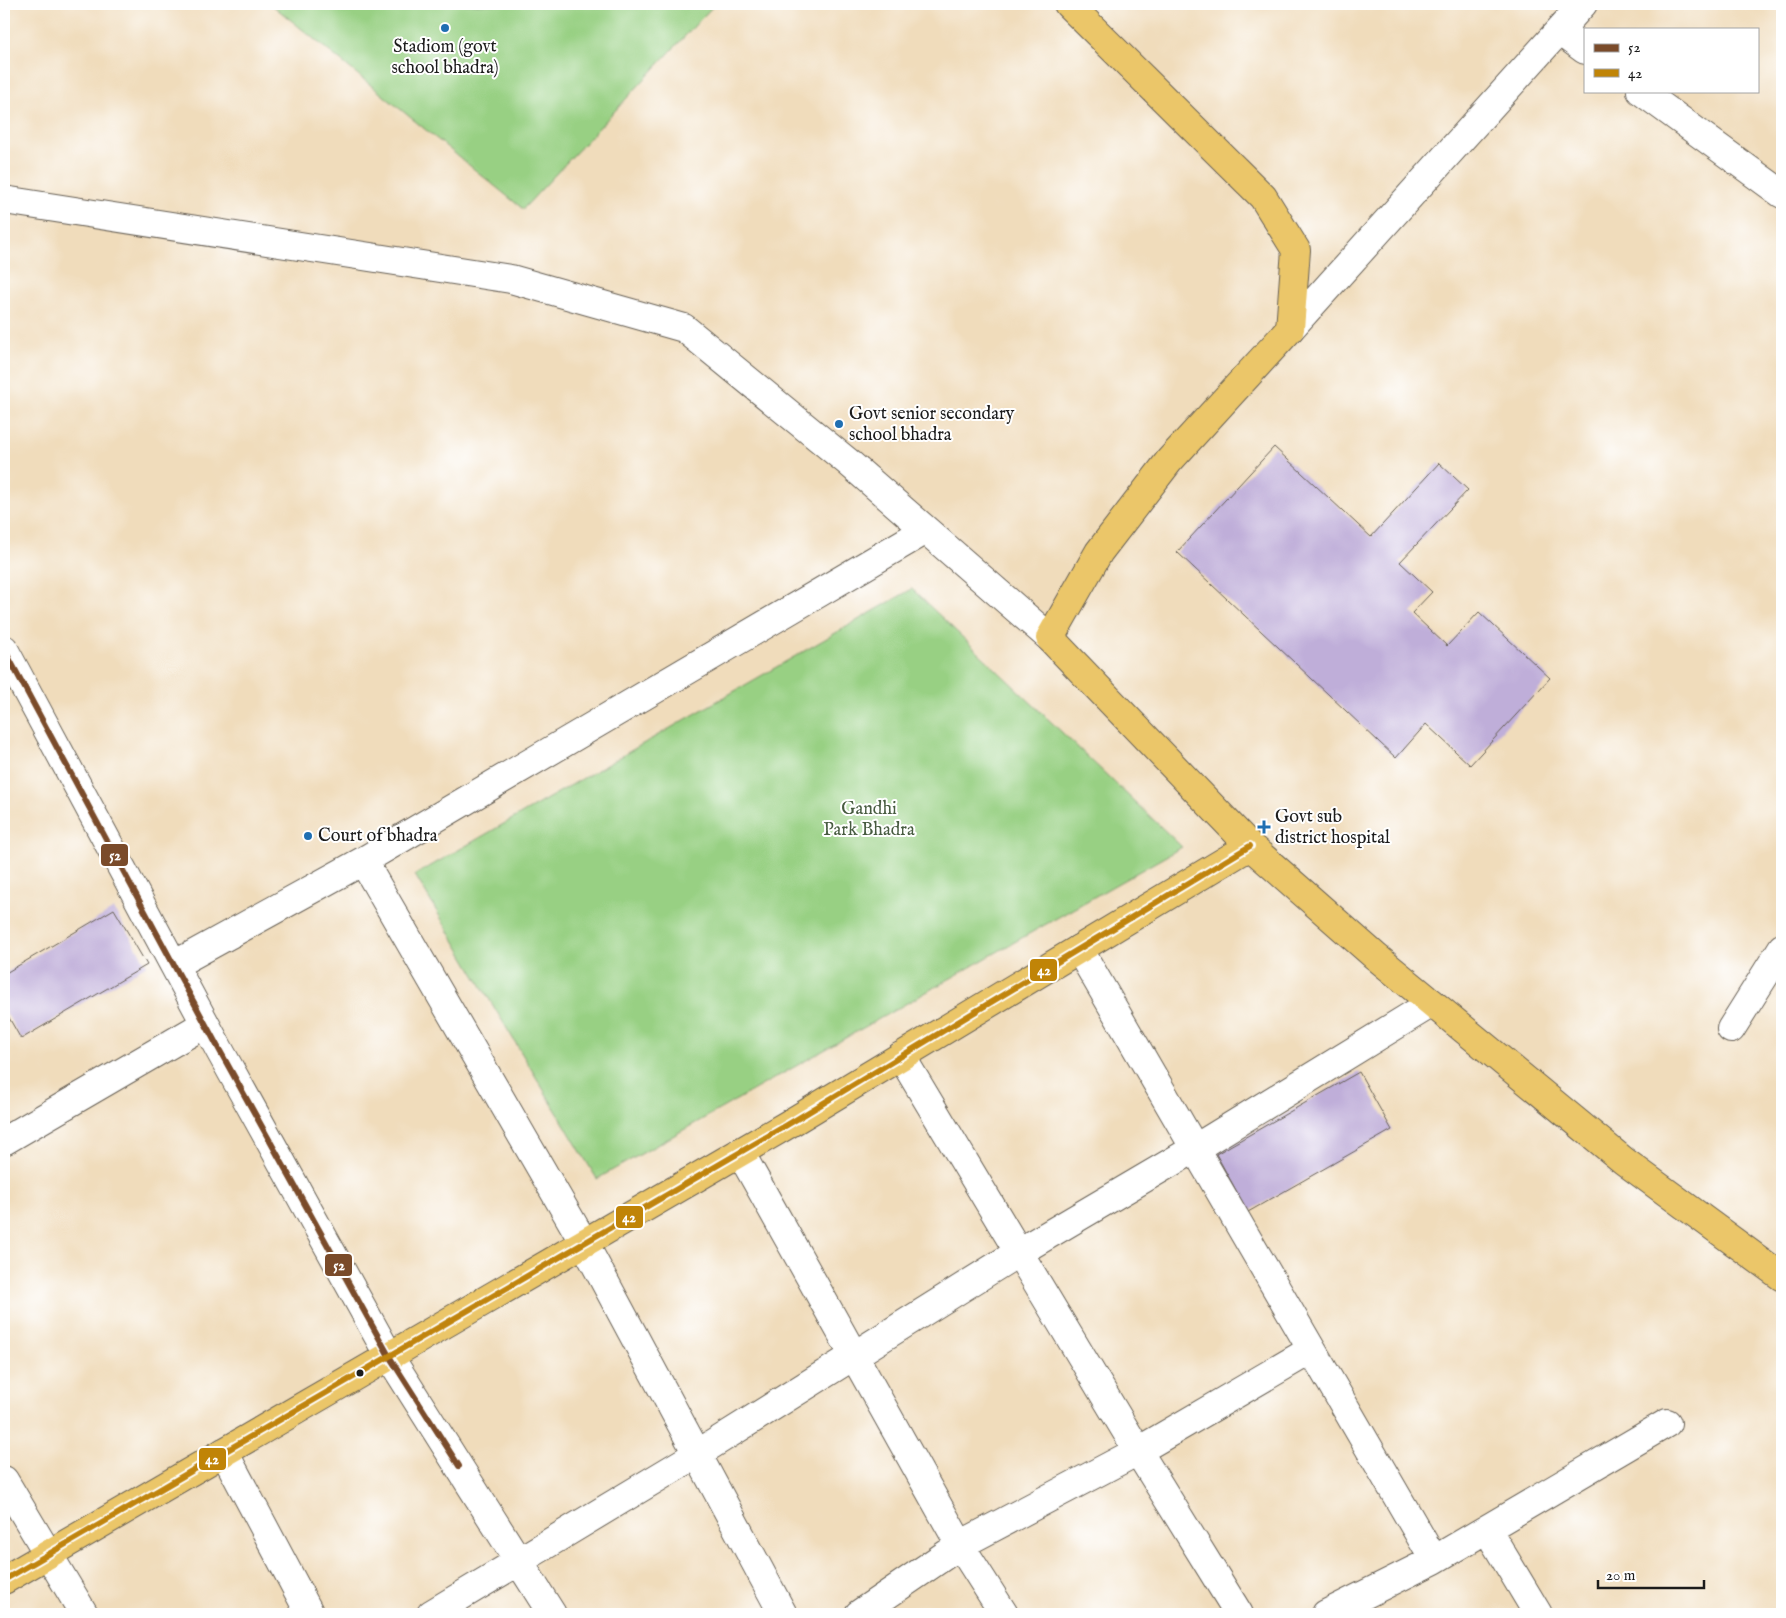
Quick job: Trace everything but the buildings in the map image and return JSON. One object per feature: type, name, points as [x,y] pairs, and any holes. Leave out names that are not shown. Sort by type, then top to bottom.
[{"type":"main road","points":[[1068,4],[1263,197],[1296,250],[1290,329],[1169,461],[1099,552],[1050,638],[1250,846],[1432,1003],[1624,1161],[1782,1277]]},
{"type":"main road","points":[[4,1580],[740,1152],[1250,846]]},
{"type":"street","points":[[1290,329],[1583,4]]},
{"type":"street","points":[[1559,31],[1584,49]]},
{"type":"street","points":[[1642,92],[1782,194]]},
{"type":"street","points":[[4,200],[511,279],[684,328],[848,462],[1050,638]]},
{"type":"street","points":[[174,965],[363,861],[926,530]]},
{"type":"street","points":[[4,649],[205,1024],[389,1356],[552,1614]]},
{"type":"street","points":[[363,861],[584,1243],[783,1614]]},
{"type":"street","points":[[1731,1029],[1782,948]]},
{"type":"street","points":[[1079,949],[1434,1560]]},
{"type":"street","points":[[431,1614],[697,1454],[1018,1252],[1194,1149],[1432,1003]]},
{"type":"street","points":[[4,1141],[205,1024]]},
{"type":"street","points":[[902,1056],[1138,1451],[1239,1614]]},
{"type":"street","points":[[740,1152],[856,1354],[960,1545],[1004,1614]]},
{"type":"street","points":[[859,1614],[960,1545],[1138,1451],[1311,1350]]},
{"type":"street","points":[[1326,1614],[1434,1560],[1667,1423]]},
{"type":"street","points":[[224,1452],[310,1614]]},
{"type":"street","points":[[4,1480],[84,1614]]},
{"type":"street","points":[[1487,1529],[1538,1614]]},
{"type":"green space","points":[[271,4],[715,4],[523,209]]},
{"type":"green space","name":"Gandhi Park Bhadra","points":[[912,589],[1182,847],[597,1179],[415,875]]},
{"type":"transit line","name":"52","points":[[4,649],[220,1051],[389,1356],[459,1466]]},
{"type":"transit line","name":"42","points":[[4,1580],[787,1125],[1250,846]]},
{"type":"place","name":"Stadiom (govt school bhadra)","points":[[445,28]]},
{"type":"place","name":"Govt senior secondary school bhadra","points":[[839,424]]},
{"type":"place","name":"Govt sub district hospital","points":[[1264,827]]},
{"type":"place","name":"Court of bhadra","points":[[308,836]]}]
